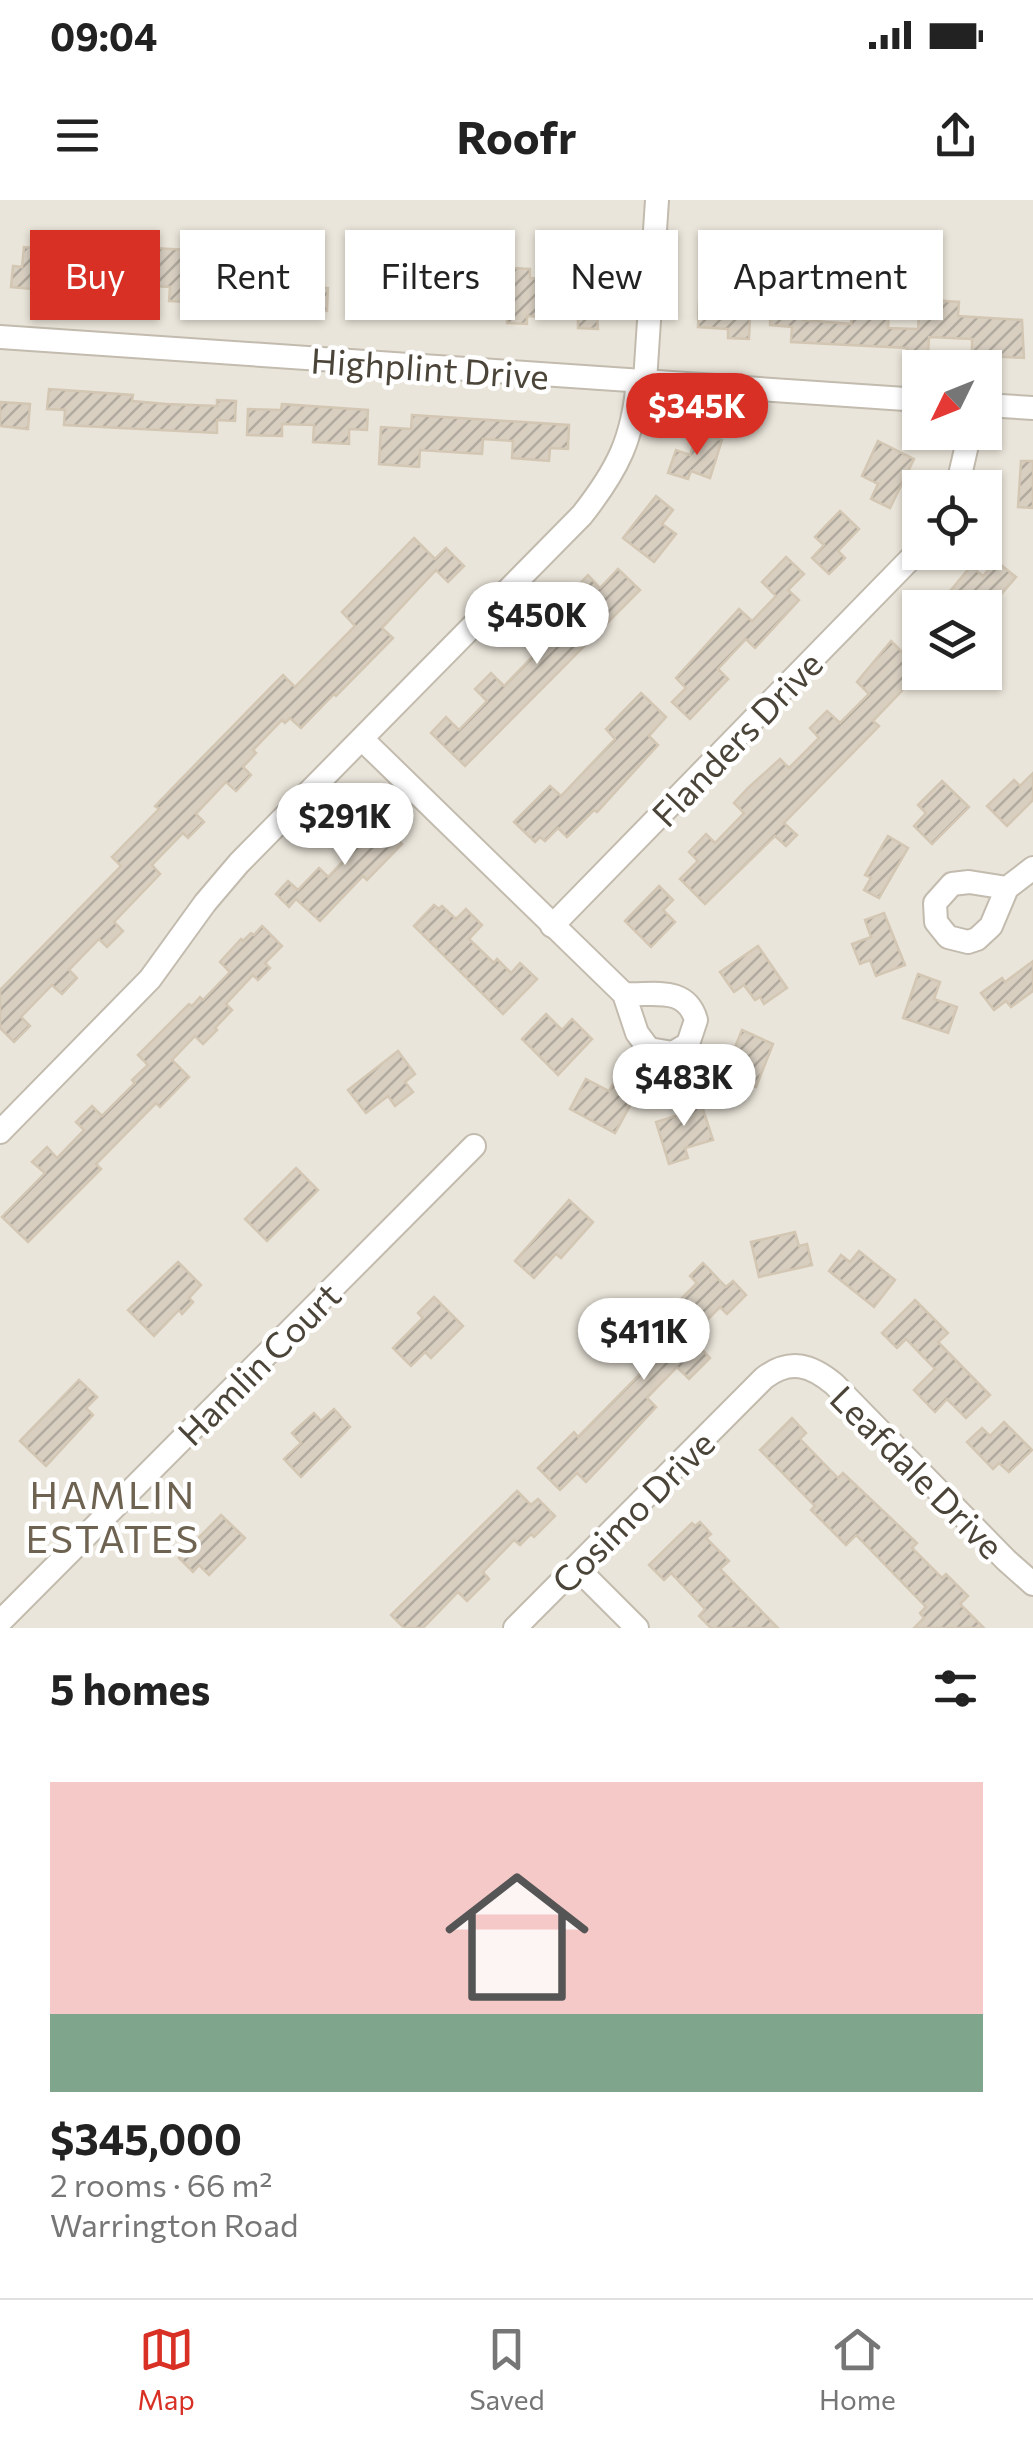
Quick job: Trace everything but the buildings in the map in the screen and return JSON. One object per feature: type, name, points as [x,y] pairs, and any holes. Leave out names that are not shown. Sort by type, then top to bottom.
[{"type":"street","points":[[0,1132],[150,980],[222,882],[547,552],[596,496],[632,430],[642,381],[657,200]]},
{"type":"street","name":"Highplint Drive","points":[[0,337],[902,399]]},
{"type":"street","points":[[1002,406],[1033,408]]},
{"type":"street","name":"Flanders Drive","points":[[552,926],[902,567]]},
{"type":"street","points":[[362,739],[624,994]]},
{"type":"street","points":[[1007,888],[1033,868]]},
{"type":"street","name":"Hamlin Court","points":[[0,1622],[474,1146]]},
{"type":"street","name":"Cosimo Drive","points":[[515,1628],[764,1378],[788,1365],[799,1365]]},
{"type":"street","name":"Leafdale Drive","points":[[799,1365],[811,1368],[834,1384],[1033,1584]]},
{"type":"street","points":[[576,1567],[637,1628]]},
{"type":"shaded area","points":[[0,200],[1033,200],[1033,1628],[0,1628]]},
{"type":"district","name":"HAMLIN ESTATES","points":[[113,1515]]}]
